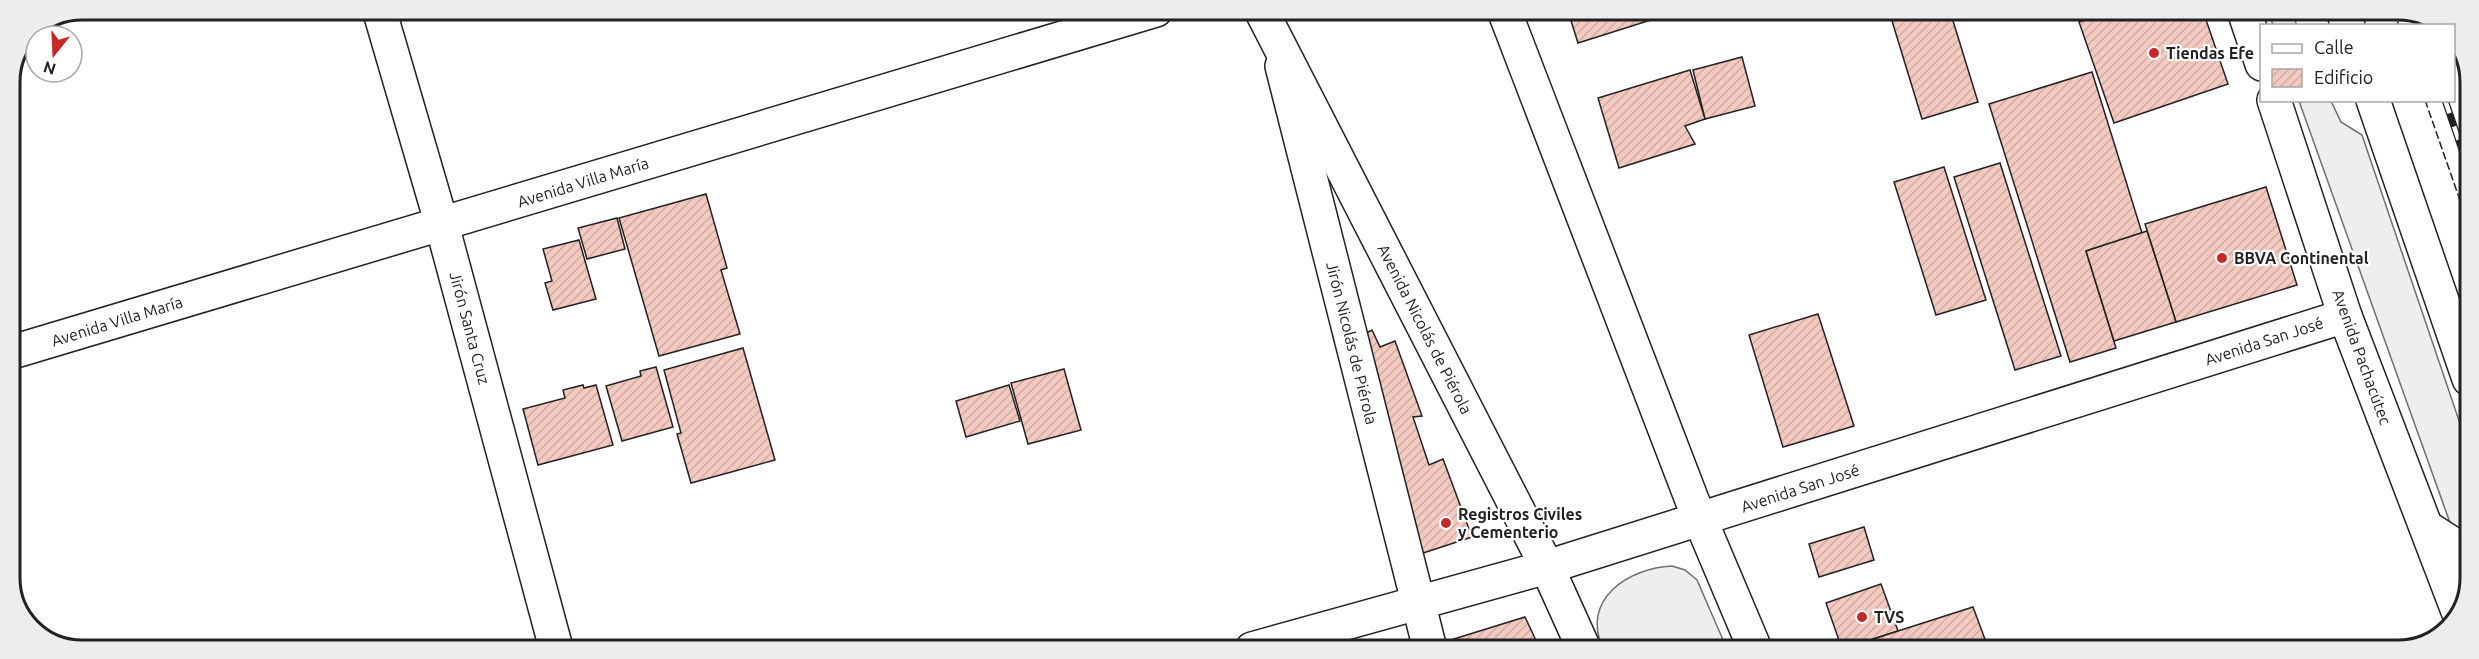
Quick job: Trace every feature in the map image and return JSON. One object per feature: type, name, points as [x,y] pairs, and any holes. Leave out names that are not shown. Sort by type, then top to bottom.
[{"type":"street","name":"Jirón Santa Cruz","points":[[382,20],[442,225],[554,640]]},
{"type":"street","name":"Avenida Villa María","points":[[20,350],[1123,20]]},
{"type":"street","points":[[1508,20],[1700,519],[1751,640]]},
{"type":"street","points":[[2247,20],[2260,58]]},
{"type":"street","name":"Avenida Nicolás de Piérola","points":[[1268,23],[1547,567],[1580,640]]},
{"type":"street","name":"Jirón Nicolás de Piérola","points":[[1268,23],[1428,640]]},
{"type":"street","name":"Avenida Pachacútec","points":[[2275,102],[2345,315],[2454,601]]},
{"type":"street","points":[[2374,102],[2460,352]]},
{"type":"street","name":"Avenida San José","points":[[1284,640],[1547,567],[2345,315]]},
{"type":"street","points":[[2426,527],[2460,549]]},
{"type":"shaded area","points":[[2271,20],[2294,20],[2296,24],[2273,24]]},
{"type":"shaded area","points":[[2299,102],[2331,102],[2341,122],[2362,135],[2460,423],[2460,551]]},
{"type":"shaded area","points":[[1672,566],[1685,570],[1697,580],[1723,640],[1600,640],[1598,615],[1603,601],[1625,580],[1656,568]]},
{"type":"building","points":[[1571,20],[1651,20],[1578,43]]},
{"type":"building","points":[[1892,20],[1953,20],[1978,102],[1922,119]]},
{"type":"building","name":"Tiendas Efe","points":[[2085,20],[2206,20],[2228,84],[2114,123],[2079,22]]},
{"type":"building","points":[[1742,57],[1755,106],[1705,119],[1693,70]]},
{"type":"building","points":[[1690,70],[1705,119],[1685,126],[1695,144],[1619,168],[1598,98]]},
{"type":"building","points":[[2092,72],[2142,233],[2086,251],[2116,348],[2070,362],[1989,104]]},
{"type":"building","points":[[2000,163],[2061,356],[2015,370],[1954,177]]},
{"type":"building","points":[[1944,167],[1986,300],[1936,315],[1894,182]]},
{"type":"building","name":"BBVA Continental","points":[[2266,187],[2297,285],[2176,322],[2145,224]]},
{"type":"building","points":[[706,194],[727,268],[721,270],[740,334],[659,356],[619,218]]},
{"type":"building","points":[[617,218],[625,249],[587,259],[578,228]]},
{"type":"building","points":[[2147,231],[2176,322],[2114,341],[2086,251]]},
{"type":"building","points":[[579,240],[596,299],[553,310],[545,283],[552,281],[543,249]]},
{"type":"building","points":[[1818,314],[1854,426],[1783,447],[1749,335]]},
{"type":"building","points":[[1372,330],[1380,347],[1395,341],[1422,416],[1413,417],[1429,465],[1443,459],[1472,537],[1408,558],[1354,339]]},
{"type":"building","points":[[743,348],[775,460],[691,483],[677,434],[681,433],[664,370]]},
{"type":"building","points":[[656,367],[673,427],[622,441],[606,386],[641,376],[640,371]]},
{"type":"building","points":[[1064,369],[1081,430],[1028,444],[1011,383]]},
{"type":"building","points":[[583,385],[584,388],[596,385],[613,445],[538,465],[523,409],[565,398],[563,390]]},
{"type":"building","points":[[1009,385],[1020,421],[966,437],[956,401]]},
{"type":"building","points":[[1864,527],[1874,560],[1819,577],[1809,544]]},
{"type":"building","name":"TVS","points":[[1881,584],[1898,631],[1870,640],[1839,640],[1826,603]]},
{"type":"building","points":[[1973,607],[1985,640],[1870,640]]},
{"type":"building","points":[[1525,617],[1536,640],[1450,640]]},
{"type":"railway","points":[[2446,102],[2459,141]]},
{"type":"fence","points":[[2397,20],[2398,24]]},
{"type":"fence","points":[[2426,102],[2459,198]]},
{"type":"place","name":"Tiendas Efe","points":[[2154,53]]},
{"type":"place","name":"BBVA Continental","points":[[2222,258]]},
{"type":"place","name":"Registros Civiles y Cementerio","points":[[1446,523]]},
{"type":"place","name":"TVS","points":[[1862,617]]}]
